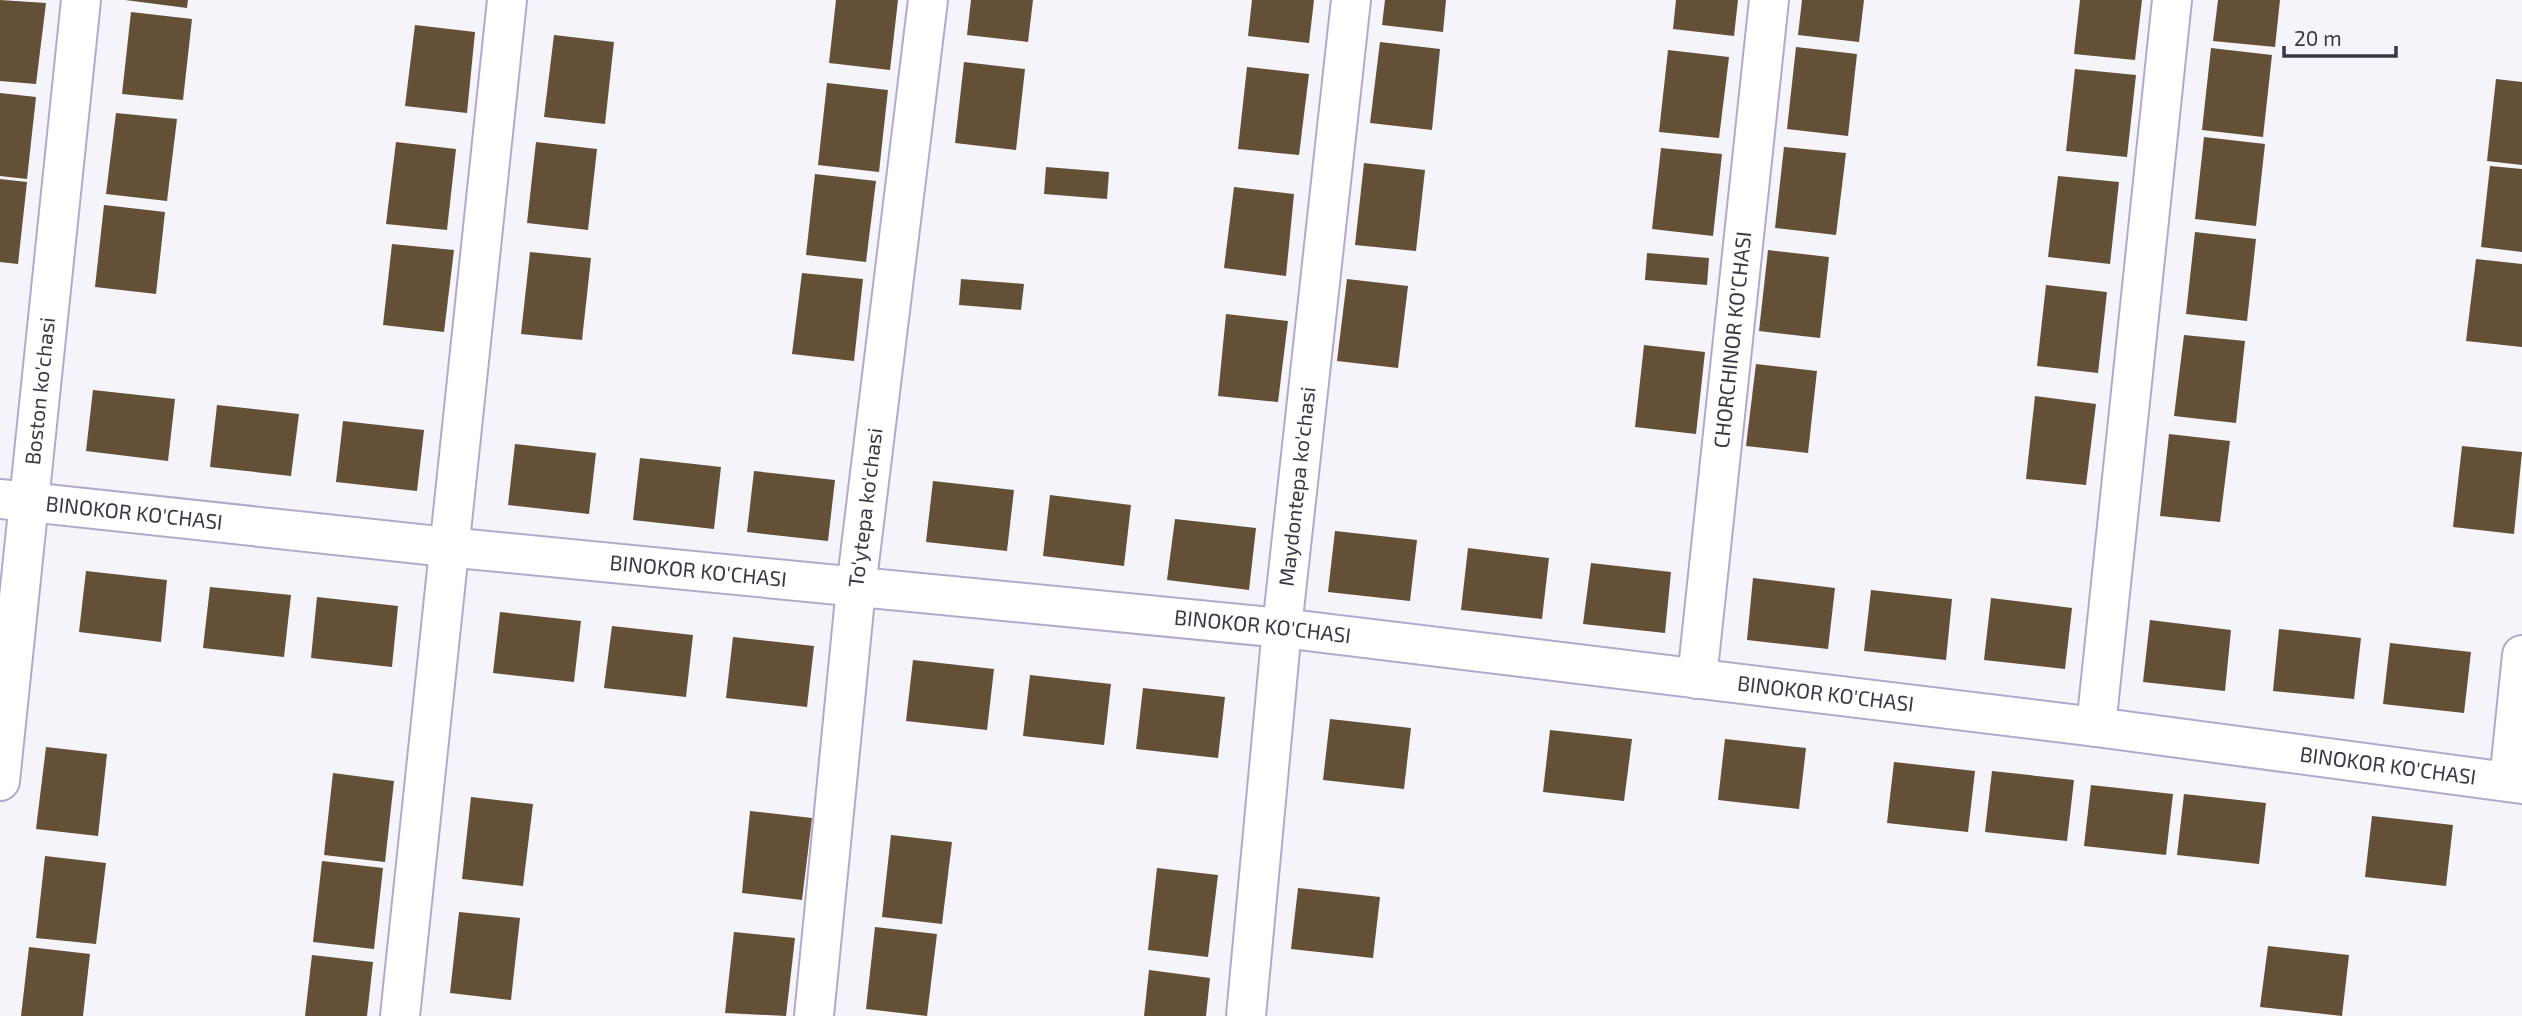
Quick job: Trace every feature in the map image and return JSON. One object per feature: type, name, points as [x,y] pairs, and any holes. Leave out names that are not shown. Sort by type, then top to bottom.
[{"type":"street","name":"Boston ko'chasi","points":[[0,781],[15,501],[81,0]]},
{"type":"street","points":[[400,1016],[447,547],[507,0]]},
{"type":"street","name":"To'ytepa ko'chasi","points":[[814,1016],[856,587],[928,0]]},
{"type":"street","name":"Maydontepa ko'chasi","points":[[1246,1016],[1282,628],[1351,0]]},
{"type":"street","name":"CHORCHINOR KO'CHASI","points":[[1696,679],[1769,0]]},
{"type":"street","points":[[2096,727],[2172,0]]},
{"type":"street","name":"BINOKOR KO'CHASI","points":[[15,501],[447,547],[1282,628],[2096,727],[2516,783]]},
{"type":"street","points":[[2516,783],[2522,655]]},
{"type":"building","points":[[0,0],[46,3],[36,84],[0,81]]},
{"type":"building","points":[[125,0],[188,0],[187,8]]},
{"type":"building","points":[[836,0],[898,0],[890,70],[829,63]]},
{"type":"building","points":[[971,0],[1033,0],[1028,42],[967,35]]},
{"type":"building","points":[[1252,0],[1314,0],[1309,43],[1248,36]]},
{"type":"building","points":[[1385,0],[1446,0],[1443,32],[1382,25]]},
{"type":"building","points":[[1676,0],[1738,0],[1734,36],[1673,29]]},
{"type":"building","points":[[1802,0],[1864,0],[1859,42],[1798,35]]},
{"type":"building","points":[[2080,0],[2142,0],[2135,60],[2074,54]]},
{"type":"building","points":[[2218,0],[2280,0],[2275,47],[2213,41]]},
{"type":"building","points":[[131,12],[192,19],[183,100],[122,94]]},
{"type":"building","points":[[415,25],[475,32],[467,113],[405,106]]},
{"type":"building","points":[[554,35],[614,42],[605,124],[544,117]]},
{"type":"building","points":[[1380,42],[1440,49],[1432,130],[1370,123]]},
{"type":"building","points":[[1796,47],[1857,54],[1848,136],[1787,129]]},
{"type":"building","points":[[2211,48],[2272,55],[2263,137],[2202,130]]},
{"type":"building","points":[[1668,50],[1729,57],[1719,138],[1659,132]]},
{"type":"building","points":[[964,62],[1025,69],[1016,150],[955,143]]},
{"type":"building","points":[[1247,67],[1309,74],[1299,155],[1238,149]]},
{"type":"building","points":[[2075,69],[2136,75],[2127,157],[2066,151]]},
{"type":"building","points":[[2496,79],[2522,82],[2522,165],[2487,161]]},
{"type":"building","points":[[827,83],[888,90],[879,172],[818,165]]},
{"type":"building","points":[[0,93],[36,97],[27,179],[0,176]]},
{"type":"building","points":[[116,113],[177,119],[167,201],[106,194]]},
{"type":"building","points":[[2204,137],[2265,144],[2256,226],[2195,219]]},
{"type":"building","points":[[396,142],[456,149],[447,230],[386,224]]},
{"type":"building","points":[[536,142],[597,149],[588,230],[527,223]]},
{"type":"building","points":[[1784,147],[1846,153],[1836,235],[1775,228]]},
{"type":"building","points":[[1661,148],[1722,154],[1713,236],[1652,229]]},
{"type":"building","points":[[1364,163],[1425,170],[1416,251],[1355,245]]},
{"type":"building","points":[[2490,166],[2522,169],[2522,252],[2481,247]]},
{"type":"building","points":[[1046,167],[1109,172],[1107,199],[1044,194]]},
{"type":"building","points":[[815,174],[876,181],[866,262],[806,255]]},
{"type":"building","points":[[2058,176],[2119,182],[2110,264],[2048,257]]},
{"type":"building","points":[[0,179],[27,182],[18,264],[0,262]]},
{"type":"building","points":[[1234,187],[1294,194],[1286,276],[1224,268]]},
{"type":"building","points":[[104,205],[165,212],[156,294],[95,287]]},
{"type":"building","points":[[2195,232],[2256,239],[2247,321],[2186,314]]},
{"type":"building","points":[[392,244],[454,250],[444,332],[383,325]]},
{"type":"building","points":[[1768,250],[1829,257],[1820,338],[1759,331]]},
{"type":"building","points":[[530,252],[591,258],[582,340],[521,334]]},
{"type":"building","points":[[1647,253],[1709,258],[1707,285],[1645,280]]},
{"type":"building","points":[[2476,259],[2522,264],[2522,347],[2466,341]]},
{"type":"building","points":[[802,273],[863,279],[854,361],[792,354]]},
{"type":"building","points":[[961,279],[1024,284],[1021,310],[959,305]]},
{"type":"building","points":[[1347,279],[1408,286],[1398,368],[1337,361]]},
{"type":"building","points":[[2046,285],[2107,292],[2098,373],[2037,366]]},
{"type":"building","points":[[1226,314],[1288,321],[1278,402],[1218,396]]},
{"type":"building","points":[[2184,335],[2245,341],[2236,423],[2174,416]]},
{"type":"building","points":[[1644,345],[1705,352],[1696,434],[1635,427]]},
{"type":"building","points":[[1756,364],[1817,371],[1808,453],[1746,446]]},
{"type":"building","points":[[93,390],[175,399],[168,461],[86,451]]},
{"type":"building","points":[[2035,396],[2096,404],[2086,485],[2026,479]]},
{"type":"building","points":[[217,405],[299,414],[291,476],[210,467]]},
{"type":"building","points":[[343,421],[424,430],[417,491],[336,482]]},
{"type":"building","points":[[2169,434],[2230,441],[2220,522],[2160,516]]},
{"type":"building","points":[[515,444],[596,453],[589,514],[508,505]]},
{"type":"building","points":[[2462,446],[2522,452],[2514,534],[2453,527]]},
{"type":"building","points":[[640,458],[721,467],[714,529],[633,520]]},
{"type":"building","points":[[754,471],[835,480],[828,541],[747,532]]},
{"type":"building","points":[[933,481],[1014,490],[1007,551],[926,542]]},
{"type":"building","points":[[1050,495],[1131,505],[1124,566],[1043,556]]},
{"type":"building","points":[[1175,519],[1256,528],[1249,590],[1167,580]]},
{"type":"building","points":[[1335,531],[1417,540],[1410,601],[1328,592]]},
{"type":"building","points":[[1468,548],[1549,558],[1542,619],[1461,610]]},
{"type":"building","points":[[1591,563],[1671,572],[1665,633],[1583,624]]},
{"type":"building","points":[[86,571],[167,580],[161,642],[79,632]]},
{"type":"building","points":[[1753,578],[1835,588],[1828,649],[1747,640]]},
{"type":"building","points":[[210,587],[291,595],[284,657],[203,648]]},
{"type":"building","points":[[1871,590],[1952,599],[1946,660],[1864,651]]},
{"type":"building","points":[[317,597],[398,606],[392,667],[311,658]]},
{"type":"building","points":[[1991,598],[2072,608],[2065,669],[1984,660]]},
{"type":"building","points":[[500,612],[581,621],[574,682],[493,673]]},
{"type":"building","points":[[2150,620],[2231,630],[2225,691],[2143,682]]},
{"type":"building","points":[[612,626],[693,635],[686,697],[604,688]]},
{"type":"building","points":[[2279,629],[2361,638],[2354,699],[2273,691]]},
{"type":"building","points":[[733,637],[814,646],[807,707],[726,698]]},
{"type":"building","points":[[2390,643],[2471,652],[2464,713],[2383,704]]},
{"type":"building","points":[[913,660],[994,669],[987,730],[906,721]]},
{"type":"building","points":[[1030,675],[1111,684],[1104,745],[1023,736]]},
{"type":"building","points":[[1143,688],[1225,697],[1218,758],[1136,749]]},
{"type":"building","points":[[1330,719],[1411,728],[1404,789],[1323,780]]},
{"type":"building","points":[[1550,730],[1632,739],[1624,801],[1543,792]]},
{"type":"building","points":[[1725,739],[1806,748],[1799,809],[1718,800]]},
{"type":"building","points":[[46,747],[107,754],[98,836],[36,829]]},
{"type":"building","points":[[1894,762],[1975,771],[1968,832],[1887,823]]},
{"type":"building","points":[[1992,771],[2074,780],[2067,841],[1985,832]]},
{"type":"building","points":[[333,773],[394,781],[385,862],[324,855]]},
{"type":"building","points":[[2091,785],[2173,794],[2166,855],[2084,846]]},
{"type":"building","points":[[2184,794],[2266,803],[2259,864],[2177,855]]},
{"type":"building","points":[[471,797],[533,804],[523,886],[462,879]]},
{"type":"building","points":[[750,811],[812,818],[802,900],[742,893]]},
{"type":"building","points":[[2372,816],[2453,825],[2446,886],[2365,877]]},
{"type":"building","points":[[891,835],[952,842],[942,924],[882,917]]},
{"type":"building","points":[[45,856],[106,863],[96,944],[36,938]]},
{"type":"building","points":[[322,861],[383,868],[374,949],[313,942]]},
{"type":"building","points":[[1157,868],[1218,875],[1208,957],[1148,950]]},
{"type":"building","points":[[1298,888],[1380,897],[1373,958],[1291,949]]},
{"type":"building","points":[[459,912],[520,918],[511,1000],[450,993]]},
{"type":"building","points":[[875,927],[937,934],[927,1016],[866,1009]]},
{"type":"building","points":[[734,932],[795,938],[786,1016],[725,1013]]},
{"type":"building","points":[[2268,946],[2349,955],[2342,1016],[2260,1007]]},
{"type":"building","points":[[29,947],[90,954],[83,1016],[21,1016]]},
{"type":"building","points":[[312,955],[373,962],[367,1016],[305,1016]]},
{"type":"building","points":[[1149,970],[1210,978],[1206,1016],[1144,1016]]}]
